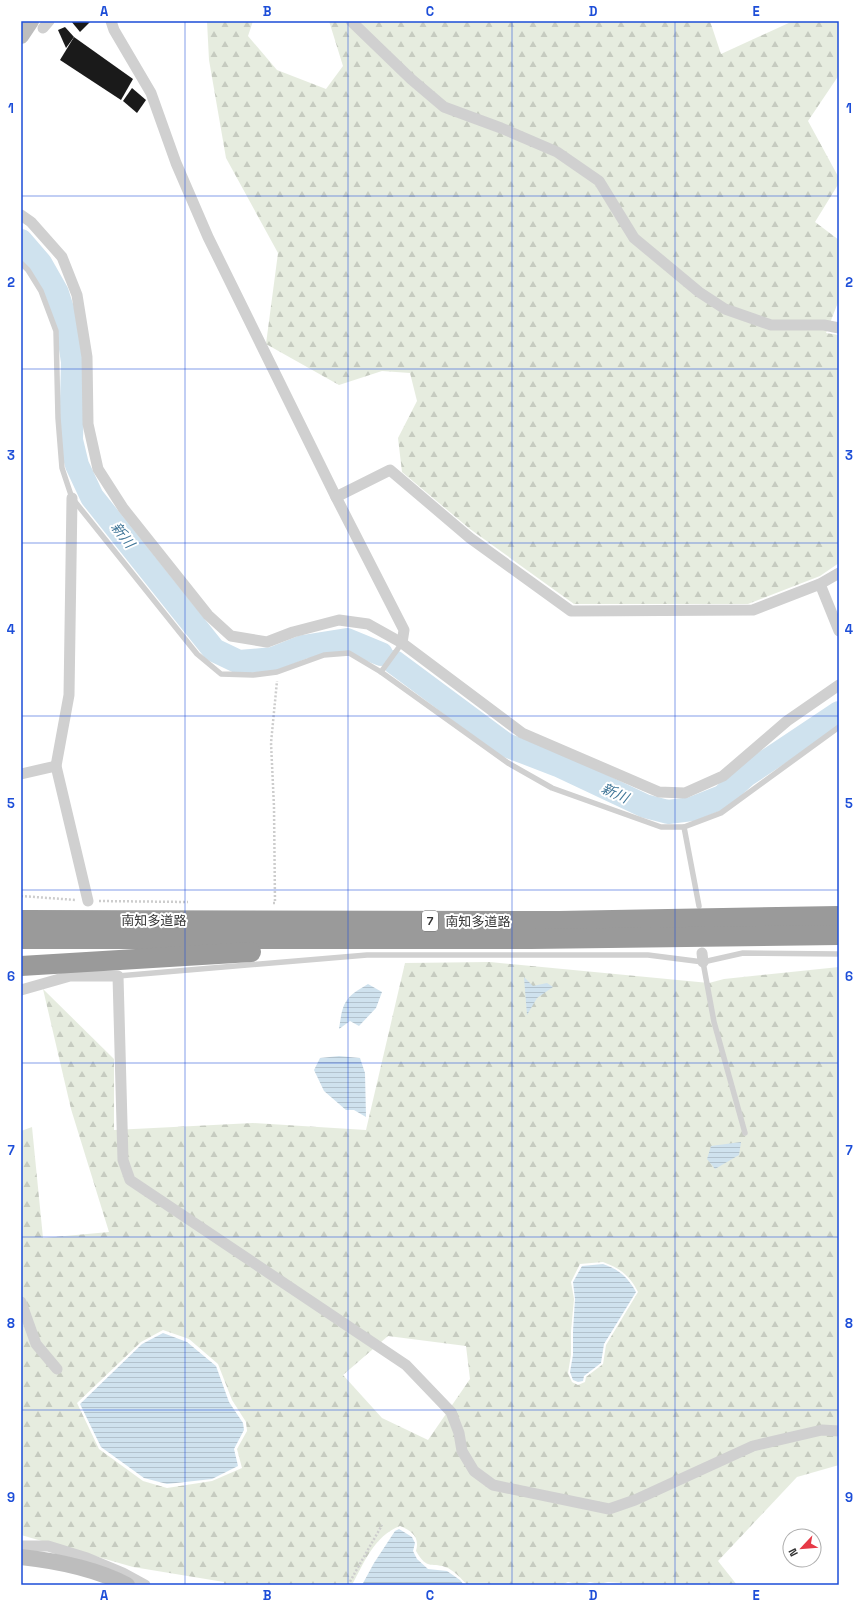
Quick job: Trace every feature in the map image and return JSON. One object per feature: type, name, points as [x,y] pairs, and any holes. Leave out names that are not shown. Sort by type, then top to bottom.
[{"type":"highway","name":"南知多道路","points":[[21,920],[558,921],[839,916]]},
{"type":"highway","name":"南知多道路","points":[[21,940],[351,938],[531,939],[839,935]]},
{"type":"highway","points":[[21,966],[340,945],[351,938]]},
{"type":"street","points":[[111,21],[114,30],[151,93],[176,163],[208,237],[336,497],[404,630],[402,643]]},
{"type":"street","points":[[351,21],[410,79],[444,107],[501,128],[557,152],[599,181],[634,238],[699,292],[725,309],[771,325],[824,325],[839,328]]},
{"type":"street","points":[[21,215],[31,222],[62,258],[77,296],[88,357],[88,424],[98,469],[123,508],[208,615],[231,636],[267,642],[293,632],[338,620],[368,624],[402,643],[522,733],[659,792],[685,792],[723,776],[787,721],[839,685]]},
{"type":"street","points":[[336,497],[390,470],[470,538],[571,611],[753,610],[820,584],[839,573]]},
{"type":"street","points":[[72,498],[69,695],[56,766],[88,901]]},
{"type":"street","points":[[820,584],[839,631]]},
{"type":"street","points":[[21,774],[56,766]]},
{"type":"street","points":[[21,990],[70,976],[118,976],[123,1160],[130,1180],[406,1365],[451,1412],[459,1432],[462,1451],[474,1471],[493,1485],[609,1509],[635,1500],[753,1446],[822,1430],[839,1431]]},
{"type":"street","points":[[21,1302],[36,1344],[57,1369]]},
{"type":"street","points":[[21,1546],[48,1546],[87,1558],[123,1573],[145,1585]]},
{"type":"street","points":[[21,1557],[57,1561],[109,1576],[127,1585]]},
{"type":"lane","points":[[21,263],[28,270],[41,291],[56,331],[58,418],[62,468],[72,498],[197,654],[221,674],[253,675],[277,672],[324,655],[349,653],[381,672],[508,763],[552,788],[661,827],[684,827],[721,813],[839,727]]},
{"type":"lane","points":[[381,672],[402,643]]},
{"type":"lane","points":[[684,827],[699,906]]},
{"type":"lane","points":[[118,976],[368,955],[648,955],[702,958],[743,953],[839,954]]},
{"type":"lane","points":[[702,958],[714,1022],[745,1133]]},
{"type":"path","points":[[267,903],[275,903],[274,807],[271,743],[277,672]]},
{"type":"path","points":[[21,896],[88,901],[189,902]]},
{"type":"path","points":[[348,1585],[382,1525]]},
{"type":"green space","points":[[207,21],[253,21],[248,36],[277,70],[326,89],[343,66],[329,21],[710,21],[721,54],[793,21],[839,21],[839,75],[808,121],[839,178],[839,183],[815,222],[839,240],[839,300],[826,333],[839,335],[839,563],[820,576],[748,604],[574,604],[470,529],[402,472],[398,438],[417,401],[410,373],[382,371],[339,385],[266,344],[278,253],[226,158],[209,60]]},
{"type":"green space","points":[[490,962],[709,983],[724,979],[839,967],[839,1465],[797,1477],[718,1561],[737,1585],[652,1585],[608,1582],[599,1584],[590,1582],[580,1585],[568,1582],[561,1585],[467,1585],[448,1568],[430,1565],[424,1562],[416,1551],[417,1542],[414,1535],[400,1526],[383,1536],[377,1543],[366,1559],[352,1585],[223,1585],[224,1582],[133,1567],[21,1535],[21,1131],[32,1127],[43,1238],[109,1232],[71,1109],[43,989],[114,1059],[114,1130],[253,1123],[366,1130],[405,963]],"holes":[[[603,1262],[624,1273],[632,1281],[638,1292],[606,1345],[603,1364],[586,1377],[585,1382],[578,1385],[572,1382],[568,1373],[571,1355],[571,1331],[574,1299],[571,1282],[580,1264]],[[163,1330],[189,1339],[218,1364],[232,1400],[246,1422],[247,1431],[237,1449],[242,1468],[212,1481],[167,1488],[143,1481],[99,1449],[77,1403],[141,1342]],[[388,1336],[466,1346],[470,1379],[428,1440],[382,1418],[343,1375]]]},
{"type":"water","points":[[524,977],[533,986],[547,983],[553,987],[537,998],[527,1015]]},
{"type":"water","points":[[368,984],[382,992],[376,1008],[359,1026],[350,1021],[339,1029],[342,1013],[349,997]]},
{"type":"water","points":[[339,1056],[360,1058],[365,1073],[366,1117],[354,1110],[346,1110],[324,1091],[314,1070],[320,1058]]},
{"type":"water","points":[[741,1142],[739,1155],[715,1169],[707,1159],[711,1146]]},
{"type":"water","points":[[603,1264],[622,1274],[630,1282],[636,1292],[604,1344],[601,1363],[584,1376],[583,1381],[578,1382],[573,1380],[570,1372],[573,1355],[575,1299],[573,1282],[582,1266]]},
{"type":"water","points":[[163,1333],[187,1342],[216,1366],[229,1402],[243,1423],[244,1430],[234,1449],[238,1466],[212,1479],[167,1484],[144,1478],[101,1447],[80,1404],[142,1344]]},
{"type":"water","points":[[399,1529],[412,1537],[415,1543],[413,1551],[417,1559],[428,1569],[447,1571],[460,1580],[464,1585],[362,1585],[374,1563],[395,1531]]},
{"type":"building","points":[[71,21],[91,21],[80,32]]},
{"type":"building","points":[[65,27],[74,37],[66,48],[58,30]]},
{"type":"building","points":[[74,37],[133,79],[121,100],[60,60]]},
{"type":"building","points":[[132,88],[146,100],[137,113],[123,101]]},
{"type":"waterway","name":"新川","points":[[21,241],[40,263],[57,293],[68,328],[73,362],[71,440],[77,465],[92,497],[214,650],[239,662],[273,659],[303,647],[347,640],[381,654]]},
{"type":"waterway","name":"新川","points":[[394,662],[506,745],[558,765],[645,806],[668,812],[692,809],[722,797],[746,775],[839,713]]}]
